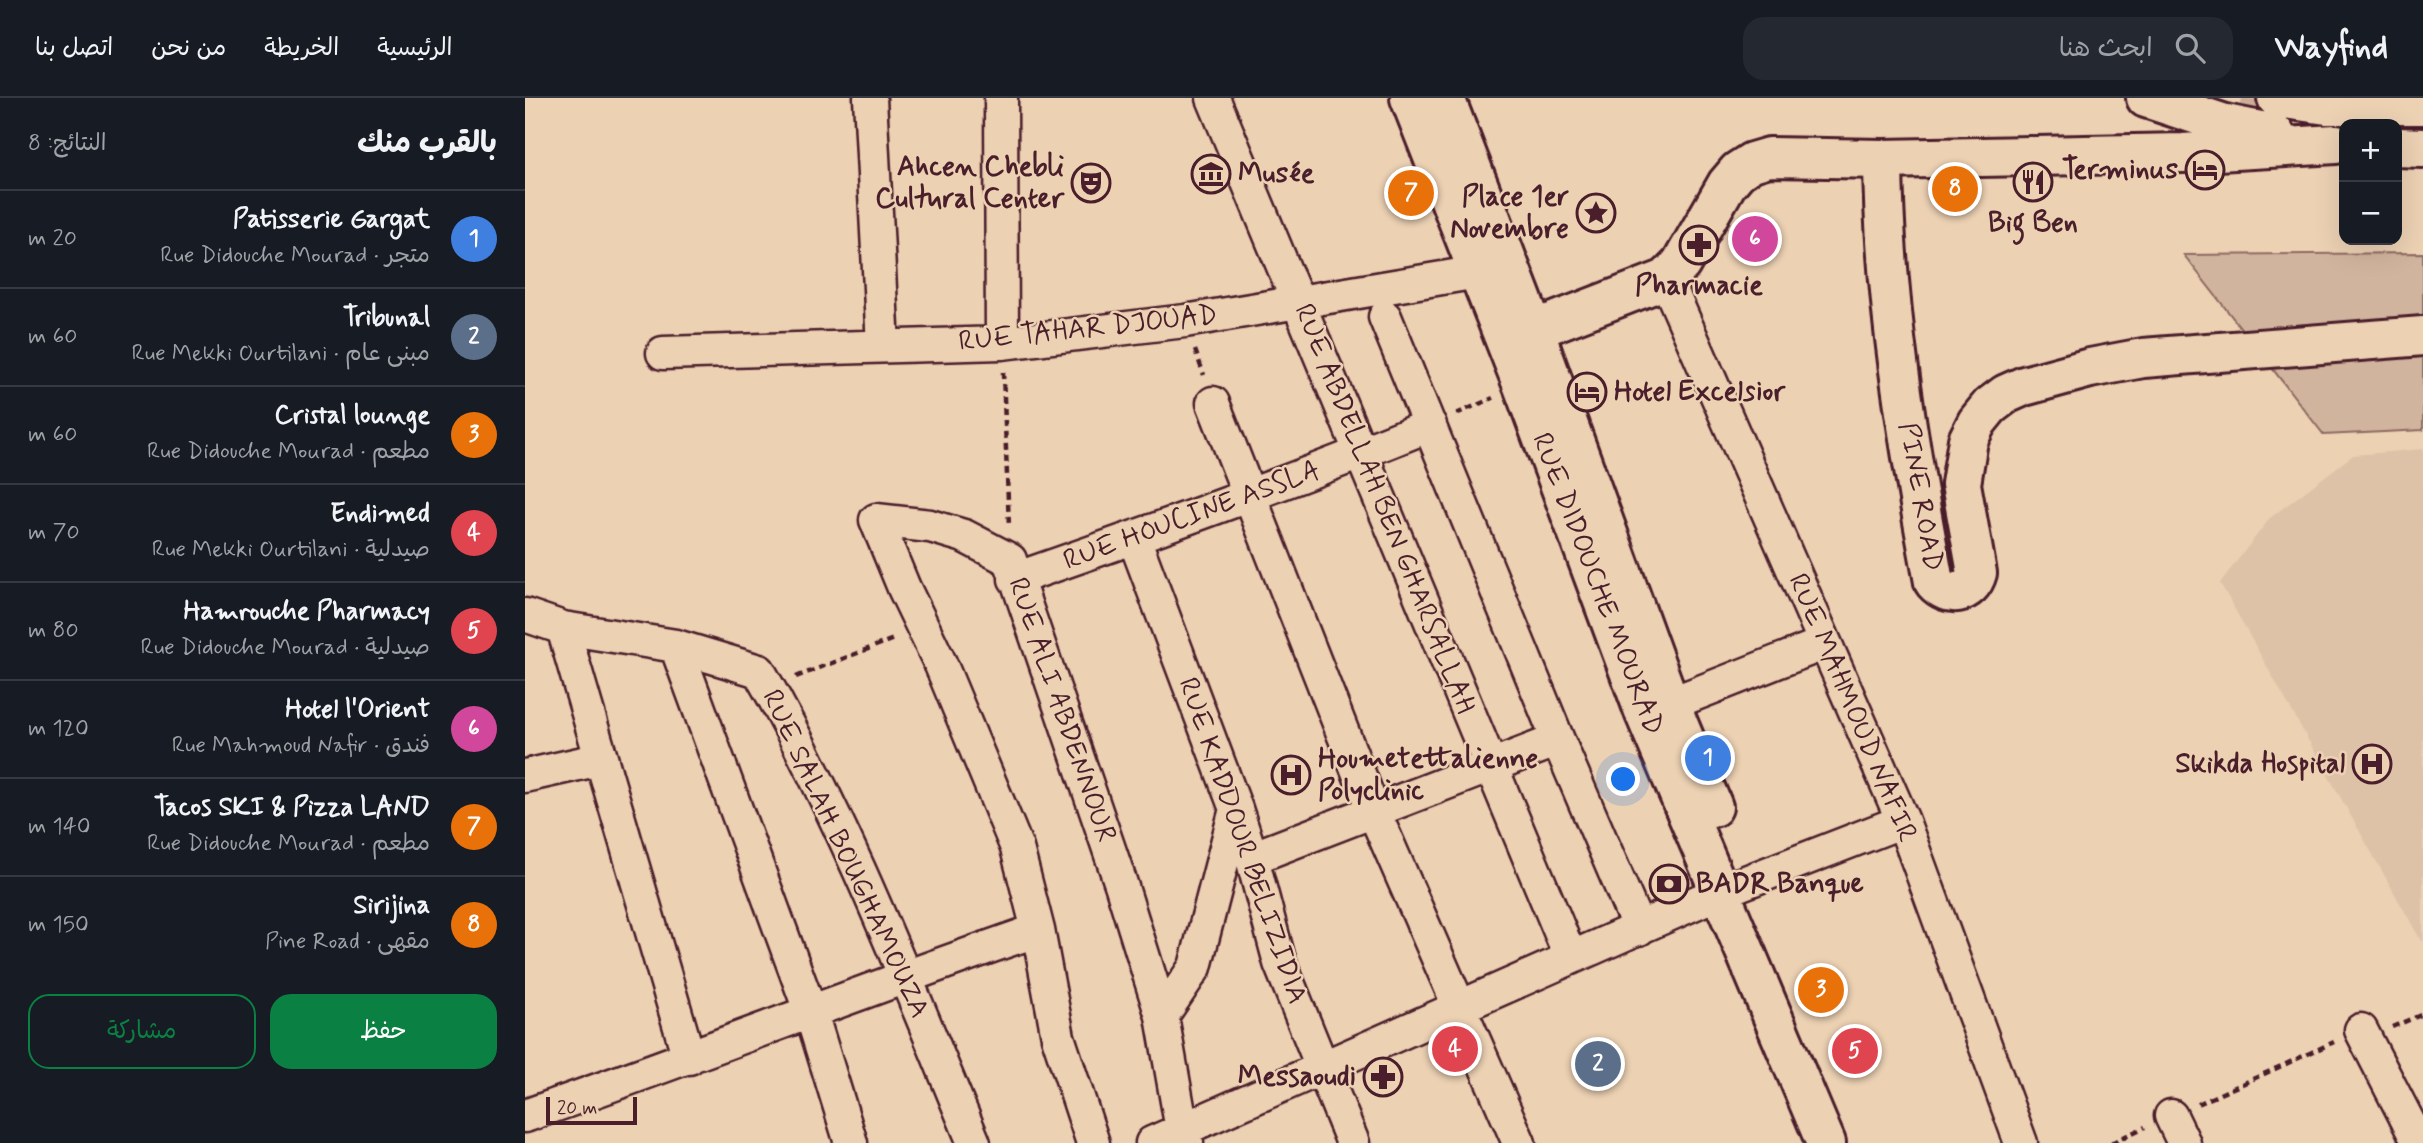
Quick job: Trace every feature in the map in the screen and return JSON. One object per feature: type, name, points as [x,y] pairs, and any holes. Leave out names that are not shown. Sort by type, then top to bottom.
[{"type":"main road","name":"RUE DIDOUCHE MOURAD","points":[[1410,98],[1493,266],[1534,330],[1670,704],[1732,888],[1826,1143]]},
{"type":"main road","name":"RUE DIDOUCHE MOURAD","points":[[1445,98],[1493,266],[1523,386],[1645,714],[1732,888],[1850,1143]]},
{"type":"main road","points":[[2146,98],[2225,124],[2339,144]]},
{"type":"main road","points":[[2277,98],[2327,105],[2423,105]]},
{"type":"main road","points":[[1534,330],[1666,279],[1681,264],[1727,184],[1738,171],[1752,162],[1769,157],[1883,159],[2183,153],[2339,144]]},
{"type":"main road","points":[[2402,147],[2423,148]]},
{"type":"main road","name":"PINE ROAD","points":[[1883,159],[1884,219],[1911,459],[1934,582],[1946,592],[1966,590],[1976,578],[1961,484],[1968,440],[1977,422],[1990,406],[2006,394],[2024,386],[2090,368],[2143,358],[2423,336]]},
{"type":"street","points":[[870,98],[883,346]]},
{"type":"street","points":[[1001,98],[1002,343]]},
{"type":"street","name":"RUE ABDELLAH BEN GHARSALLAH","points":[[1213,98],[1571,958]]},
{"type":"street","name":"RUE TAHAR DJOUAD","points":[[663,353],[1002,343],[1185,321],[1493,266]]},
{"type":"street","name":"RUE MAHMOUD NAFIR","points":[[1666,279],[1903,821],[2021,1143]]},
{"type":"street","points":[[1385,317],[1558,740],[1639,929]]},
{"type":"street","points":[[1213,403],[1374,812],[1520,1143]]},
{"type":"street","name":"RUE HOUCINE ASSLA","points":[[1012,570],[1133,538],[1430,425]]},
{"type":"street","points":[[1012,570],[964,536],[930,526],[876,520],[881,537],[951,690],[1017,848],[1038,930],[1058,1037],[1093,1143]]},
{"type":"street","name":"RUE KADDOUR BELIZIDIA","points":[[1133,538],[1236,809],[1280,963],[1353,1143]]},
{"type":"street","name":"RUE ALI ABDENNOUR","points":[[1012,570],[1121,884],[1162,1016],[1184,1136]]},
{"type":"street","name":"RUE SALAH BOUGHAMOUZA","points":[[525,615],[563,628],[676,646],[759,671],[837,822],[974,1143]]},
{"type":"street","points":[[563,628],[689,1058]]},
{"type":"street","points":[[1670,704],[1825,643]]},
{"type":"street","points":[[676,646],[811,1013],[851,1143]]},
{"type":"street","points":[[1252,858],[1558,740]]},
{"type":"street","points":[[525,776],[601,759]]},
{"type":"street","points":[[1162,1016],[1195,967],[1236,809]]},
{"type":"street","points":[[1152,1143],[1184,1136],[1322,1068],[1571,958],[1732,888],[1903,821]]},
{"type":"street","points":[[525,1121],[904,976],[1038,930]]},
{"type":"street","points":[[2361,1030],[2419,1143]]},
{"type":"path","points":[[1185,321],[1213,403]]},
{"type":"path","name":"RUE ALI ABDENNOUR","points":[[1002,343],[1012,570]]},
{"type":"path","points":[[1430,425],[1523,386]]},
{"type":"path","points":[[768,687],[923,627]]},
{"type":"path","points":[[2111,1143],[2178,1129],[2361,1030]]},
{"type":"shaded area","points":[[2423,253],[2423,430],[2324,435],[2184,255]]},
{"type":"shaded area","name":"Skikda Hospital","points":[[2423,449],[2423,944],[2220,583],[2270,518],[2353,455]]},
{"type":"tunnel","points":[[2239,116],[2339,131]]},
{"type":"place","name":"Terminus","points":[[2205,170]]},
{"type":"place","name":"Musée","points":[[1211,174]]},
{"type":"place","name":"Big Ben","points":[[2033,182]]},
{"type":"place","name":"Ahcen Chebli Cultural Center","points":[[1091,183]]},
{"type":"place","name":"Sirijina","points":[[1955,189]]},
{"type":"place","name":"Tacos SKI & Pizza LAND","points":[[1411,193]]},
{"type":"place","name":"Place 1er Novembre","points":[[1596,213]]},
{"type":"place","name":"Hotel l'Orient","points":[[1755,239]]},
{"type":"place","name":"Pharmacie","points":[[1699,245]]},
{"type":"place","name":"Hotel Excelsior","points":[[1587,392]]},
{"type":"place","name":"Patisserie Gargat","points":[[1708,758]]},
{"type":"place","name":"Skikda Hospital","points":[[2372,764]]},
{"type":"place","name":"Houmetettalienne Polyclinic","points":[[1291,775]]},
{"type":"place","name":"BADR Banque","points":[[1669,884]]},
{"type":"place","name":"Cristal lounge","points":[[1821,990]]},
{"type":"place","name":"Endimed","points":[[1455,1049]]},
{"type":"place","name":"Hamrouche Pharmacy","points":[[1855,1051]]},
{"type":"place","name":"Tribunal","points":[[1598,1064]]},
{"type":"place","name":"Messaoudi","points":[[1383,1077]]}]
